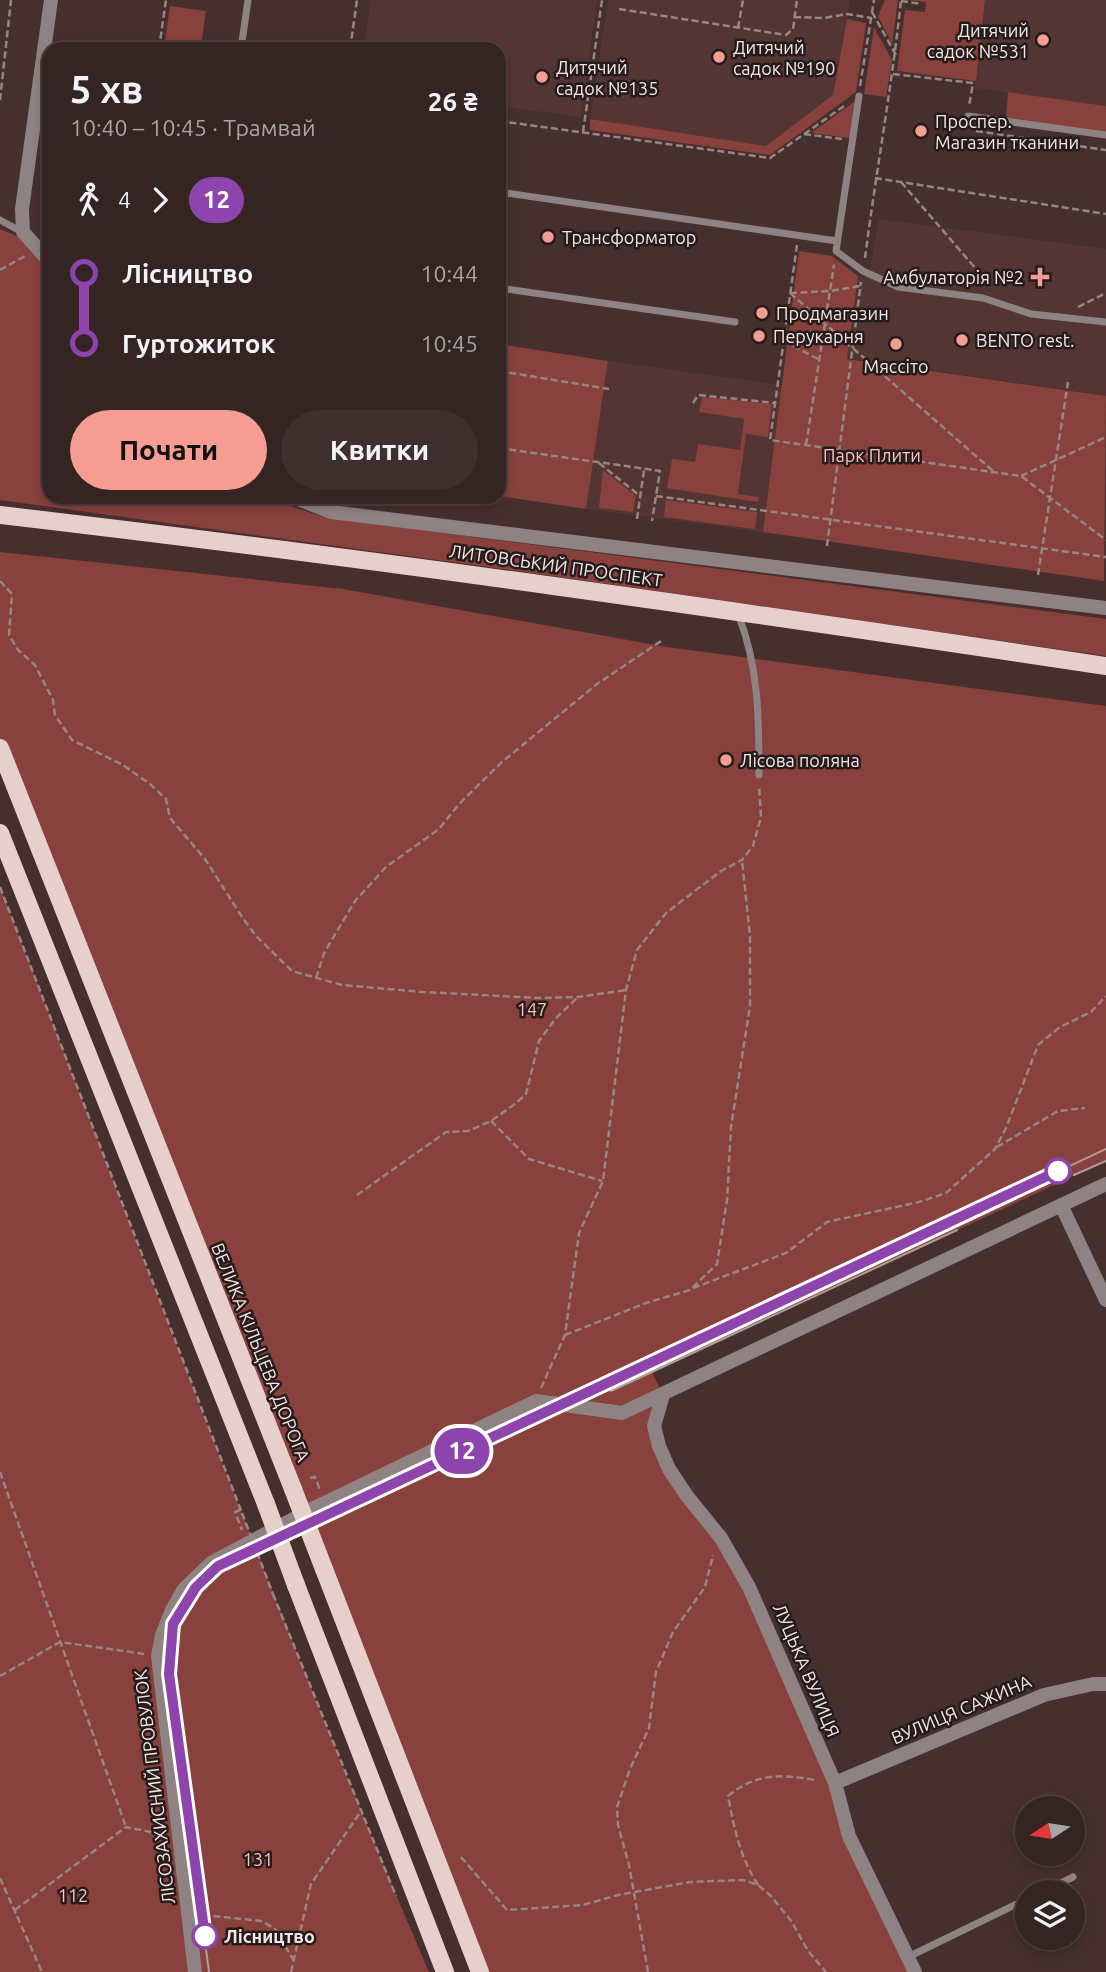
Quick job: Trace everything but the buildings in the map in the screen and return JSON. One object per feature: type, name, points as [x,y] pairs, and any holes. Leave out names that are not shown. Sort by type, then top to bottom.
[{"type":"main road","name":"ЛИТОВСЬКИЙ ПРОСПЕКТ","points":[[3,517],[145,532],[736,610],[1106,666]]},
{"type":"main road","name":"ВЕЛИКА КІЛЬЦЕВА ДОРОГА","points":[[0,748],[293,1489],[480,1972]]},
{"type":"main road","points":[[0,833],[266,1504],[445,1972]]},
{"type":"street","points":[[45,42],[51,0]]},
{"type":"street","points":[[42,65],[22,209],[23,232],[42,252]]},
{"type":"street","name":"ЛИТОВСЬКИЙ ПРОСПЕКТ","points":[[311,504],[331,512],[1106,608]]},
{"type":"street","points":[[536,1401],[622,1413],[1106,1184]]},
{"type":"street","points":[[1060,1205],[1106,1300]]},
{"type":"street","name":"ЛУЦЬКА ВУЛИЦЯ","points":[[663,1395],[654,1426],[664,1457],[687,1496],[722,1538],[749,1587],[835,1783],[849,1836],[915,1972]]},
{"type":"street","name":"ЛІСОЗАХИСНИЙ ПРОВУЛОК","points":[[195,1972],[158,1656],[162,1635],[184,1589],[211,1563],[314,1508],[536,1401]]},
{"type":"street","name":"ВУЛИЦЯ САЖИНА","points":[[835,1783],[1044,1695],[1093,1684],[1106,1684]]},
{"type":"lane","points":[[242,42],[248,0]]},
{"type":"lane","points":[[859,96],[836,251],[863,271],[898,287],[983,298],[1031,314],[1106,321]]},
{"type":"lane","points":[[968,116],[1106,135]]},
{"type":"lane","points":[[506,193],[837,241]]},
{"type":"lane","points":[[0,220],[23,232]]},
{"type":"lane","points":[[506,289],[735,322]]},
{"type":"lane","points":[[736,610],[749,645],[755,677],[759,775]]},
{"type":"lane","points":[[1067,1880],[1073,1877]]},
{"type":"lane","points":[[908,1957],[1015,1905]]},
{"type":"path","points":[[0,100],[11,0]]},
{"type":"path","points":[[160,42],[166,0]]},
{"type":"path","points":[[351,42],[357,0]]},
{"type":"path","points":[[583,132],[602,0]]},
{"type":"path","points":[[738,28],[743,0]]},
{"type":"path","points":[[619,9],[786,35],[793,29],[797,0]]},
{"type":"path","points":[[506,122],[770,158],[859,96],[873,0]]},
{"type":"path","points":[[901,1],[922,4]]},
{"type":"path","points":[[872,12],[896,55]]},
{"type":"path","points":[[794,17],[824,18],[848,14],[871,18]]},
{"type":"path","points":[[892,74],[974,83],[968,116]]},
{"type":"path","points":[[976,131],[1106,149]]},
{"type":"path","points":[[804,134],[852,141]]},
{"type":"path","points":[[875,178],[1106,214]]},
{"type":"path","points":[[901,182],[983,277]]},
{"type":"path","points":[[798,236],[770,440],[1021,476],[1106,540]]},
{"type":"path","points":[[806,445],[836,251]]},
{"type":"path","points":[[790,293],[861,286]]},
{"type":"path","points":[[790,293],[995,472]]},
{"type":"path","points":[[1060,316],[1106,293]]},
{"type":"path","points":[[784,341],[819,359]]},
{"type":"path","points":[[506,372],[609,389]]},
{"type":"path","points":[[1038,575],[1068,382]]},
{"type":"path","points":[[693,403],[698,395],[775,402]]},
{"type":"path","points":[[1021,476],[1106,437]]},
{"type":"path","points":[[506,449],[660,471],[652,521]]},
{"type":"path","points":[[599,462],[640,496]]},
{"type":"path","points":[[637,519],[644,469]]},
{"type":"path","points":[[656,496],[1106,557]]},
{"type":"path","points":[[0,582],[12,594],[9,635],[18,650],[35,665],[53,700],[55,715],[72,740],[123,765],[166,799],[170,818],[205,859],[256,936],[292,971],[342,985],[423,992],[578,998],[626,990]]},
{"type":"path","points":[[316,978],[324,953],[355,901],[386,867],[439,829],[458,804],[502,762],[597,684],[664,639]]},
{"type":"path","points":[[536,1401],[565,1335],[579,1233],[603,1181],[626,990],[637,950],[666,912],[721,871],[742,860],[753,846],[761,817],[759,775]]},
{"type":"path","points":[[690,1290],[717,1264],[727,1200],[731,1128],[750,1006],[750,936],[742,860]]},
{"type":"path","points":[[0,887],[273,1594],[397,1900]]},
{"type":"path","points":[[995,1149],[1006,1128],[1038,1045],[1060,1027],[1091,1012],[1106,996]]},
{"type":"path","points":[[357,1195],[446,1132],[468,1131],[491,1121],[526,1094],[539,1041],[556,1018],[578,998]]},
{"type":"path","points":[[565,1335],[786,1253],[827,1222],[919,1202],[946,1193],[995,1149],[1058,1111],[1085,1108]]},
{"type":"path","points":[[491,1121],[529,1160],[603,1181]]},
{"type":"path","points":[[0,1472],[126,1828]]},
{"type":"path","points":[[310,1478],[315,1477],[320,1491]]},
{"type":"path","points":[[241,1511],[235,1512],[241,1529]]},
{"type":"path","points":[[648,1972],[635,1892],[618,1825],[617,1807],[630,1769],[649,1728],[656,1672],[673,1632],[705,1587],[714,1552]]},
{"type":"path","points":[[0,1676],[60,1642],[158,1656]]},
{"type":"path","points":[[826,1972],[808,1951],[792,1922],[771,1896],[758,1885],[747,1868],[739,1848],[727,1796],[741,1786],[763,1777],[796,1777],[835,1783]]},
{"type":"path","points":[[291,1972],[312,1884],[360,1812]]},
{"type":"path","points":[[15,1910],[126,1828],[179,1838]]},
{"type":"path","points":[[461,1857],[507,1910],[583,1905],[690,1882],[743,1880],[758,1885]]},
{"type":"path","points":[[0,1878],[42,1972]]},
{"type":"path","points":[[188,1915],[262,1921],[275,1929],[294,1961]]},
{"type":"shaded area","name":"Дитячий садок №135","points":[[371,0],[597,0],[581,117],[506,107],[506,42],[365,42]]},
{"type":"shaded area","name":"Дитячий садок №190","points":[[608,0],[850,0],[833,95],[766,146],[590,119]]},
{"type":"shaded area","name":"Дитячий садок №531","points":[[985,0],[1106,0],[1106,106],[975,88]]},
{"type":"shaded area","points":[[879,219],[1106,249],[1106,396],[847,358],[858,276],[869,277]]},
{"type":"shaded area","points":[[608,361],[782,385],[763,532],[586,509]]},
{"type":"green space","points":[[885,0],[898,0],[892,44],[878,16]]},
{"type":"green space","points":[[910,0],[985,0],[976,81],[897,71],[905,10],[925,12],[926,2]]},
{"type":"green space","points":[[170,6],[206,11],[202,42],[165,41]]},
{"type":"green space","points":[[847,19],[866,23],[856,92],[770,155],[590,130],[590,119],[766,146],[833,95]]},
{"type":"green space","points":[[874,27],[892,60],[886,97],[864,94]]},
{"type":"green space","points":[[1008,92],[1106,106],[1106,132],[1006,118]]},
{"type":"green space","points":[[857,100],[850,138],[811,133]]},
{"type":"green space","points":[[0,229],[17,236],[42,261],[42,504],[289,504],[327,518],[1106,619],[1106,656],[553,576],[0,500]]},
{"type":"green space","name":"Парк Плити","points":[[799,251],[832,256],[858,276],[847,359],[1106,396],[1104,581],[763,532]]},
{"type":"green space","points":[[506,345],[608,361],[586,509],[506,497]]},
{"type":"green space","points":[[702,397],[772,404],[768,437],[746,434],[738,494],[759,497],[758,502],[667,488],[672,459],[695,462],[698,444],[740,450],[744,419],[699,412]]},
{"type":"green space","points":[[603,470],[636,496],[633,512],[599,508]]},
{"type":"green space","points":[[666,500],[757,512],[755,529],[664,517]]},
{"type":"green space","name":"147","points":[[0,552],[343,589],[667,647],[1106,706],[1106,1161],[652,1372],[663,1395],[659,1446],[749,1587],[849,1836],[915,1972],[480,1972],[0,748]]},
{"type":"green space","name":"131","points":[[0,887],[263,1567],[429,1972],[0,1972]]},
{"type":"tram line","points":[[209,1972],[169,1674],[173,1624],[196,1587],[218,1566],[1106,1149]]},
{"type":"tram line","points":[[1074,1175],[1106,1161]]},
{"type":"tram line","name":"12","points":[[205,1936],[169,1674],[170,1645],[173,1624],[196,1587],[218,1566],[1058,1171]]},
{"type":"tram line","points":[[611,1391],[957,1230]]},
{"type":"place","name":"Дитячий садок №531","points":[[1043,40]]},
{"type":"place","name":"Дитячий садок №190","points":[[719,57]]},
{"type":"place","name":"Дитячий садок №135","points":[[542,77]]},
{"type":"place","name":"Проспер. Магазин тканини","points":[[921,131]]},
{"type":"place","name":"Трансформатор","points":[[548,237]]},
{"type":"place","name":"Амбулаторія №2","points":[[1040,277]]},
{"type":"place","name":"Продмагазин","points":[[762,313]]},
{"type":"place","name":"Перукарня","points":[[759,336]]},
{"type":"place","name":"BENTO rest.","points":[[962,340]]},
{"type":"place","name":"Мяссіто","points":[[896,344]]},
{"type":"place","name":"Лісова поляна","points":[[726,760]]},
{"type":"place","name":"Лісництво","points":[[205,1936]]},
{"type":"park label","name":"112","points":[[73,1895]]}]
